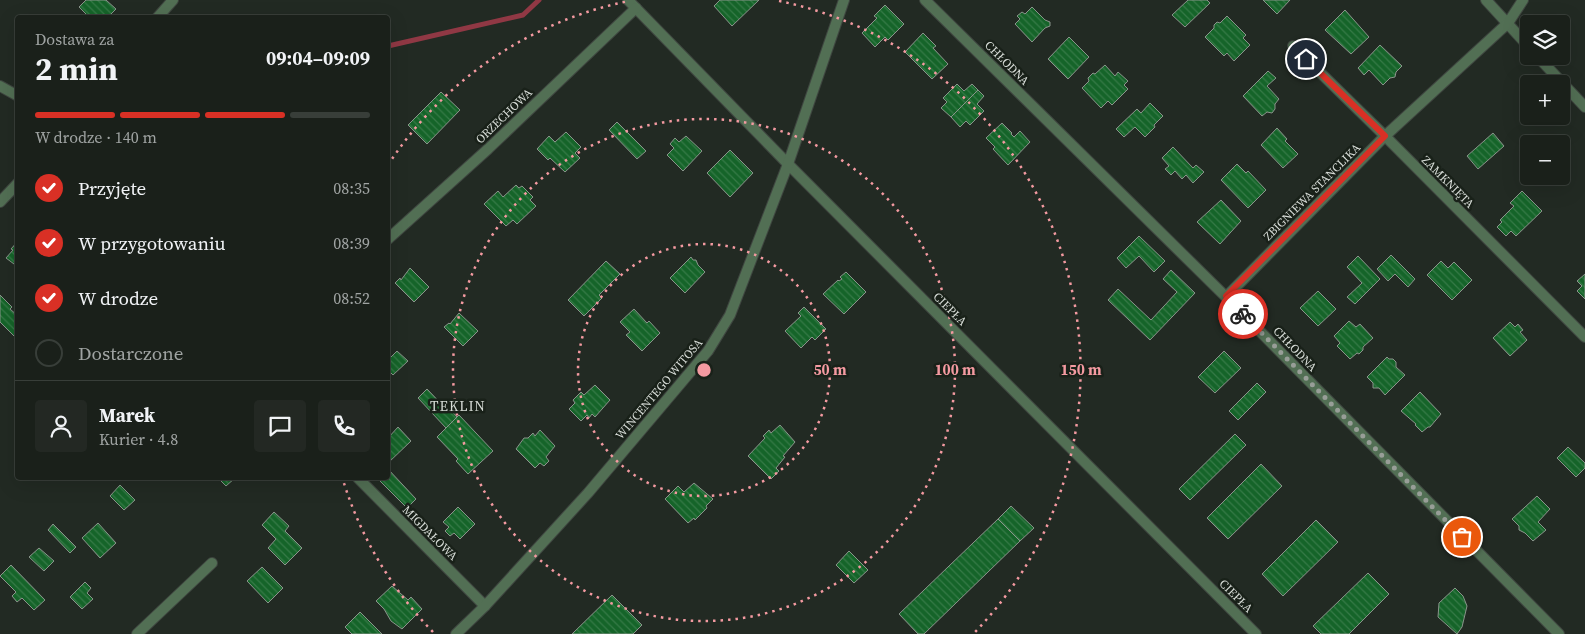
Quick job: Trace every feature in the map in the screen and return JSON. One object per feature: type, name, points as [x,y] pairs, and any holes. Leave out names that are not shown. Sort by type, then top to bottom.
[{"type":"street","points":[[160,15],[173,0]]},
{"type":"street","name":"WINCENTEGO WITOSA","points":[[456,634],[485,606],[588,493],[708,351],[730,315],[788,164],[844,0]]},
{"type":"street","name":"CHŁODNA","points":[[925,0],[1226,296],[1558,634]]},
{"type":"street","points":[[1486,0],[1520,37]]},
{"type":"street","name":"ZBIGNIEWA STANCLIKA","points":[[1226,296],[1385,136],[1508,23],[1523,0]]},
{"type":"street","name":"CIEPŁA","points":[[632,4],[788,164],[1256,634]]},
{"type":"street","name":"ORZECHOWA","points":[[390,237],[488,149],[632,4]]},
{"type":"street","name":"ZAMKNIĘTA","points":[[1293,46],[1585,337]]},
{"type":"street","points":[[1545,65],[1585,107]]},
{"type":"street","points":[[0,86],[15,94]]},
{"type":"street","points":[[0,202],[15,186]]},
{"type":"street","name":"MIGDAŁOWA","points":[[360,480],[485,606]]},
{"type":"street","points":[[137,634],[212,563]]},
{"type":"building","points":[[86,0],[106,0],[116,9],[110,15],[87,15],[79,7]]},
{"type":"building","points":[[720,0],[759,0],[732,26],[714,6]]},
{"type":"building","points":[[1188,0],[1207,0],[1210,3],[1185,27],[1172,15]]},
{"type":"building","points":[[1263,0],[1290,0],[1277,14]]},
{"type":"building","points":[[885,5],[904,24],[888,40],[885,37],[875,47],[862,33],[877,18],[874,16]]},
{"type":"building","points":[[1032,7],[1045,20],[1050,22],[1050,26],[1045,28],[1032,42],[1015,24],[1020,19],[1017,16],[1022,12],[1025,14]]},
{"type":"building","points":[[1345,10],[1369,37],[1351,54],[1325,30]]},
{"type":"building","points":[[1227,16],[1246,35],[1243,38],[1250,45],[1234,61],[1227,53],[1224,56],[1205,37],[1217,22],[1220,23]]},
{"type":"building","points":[[923,33],[936,46],[933,48],[948,64],[932,79],[905,52]]},
{"type":"building","points":[[1069,37],[1089,57],[1068,79],[1048,59]]},
{"type":"building","points":[[1380,45],[1402,66],[1396,72],[1395,77],[1390,78],[1383,85],[1369,70],[1364,75],[1358,68]]},
{"type":"building","points":[[1105,65],[1115,76],[1118,72],[1128,81],[1124,85],[1128,89],[1112,105],[1108,101],[1101,108],[1082,88],[1089,81],[1088,78],[1093,73],[1095,74]]},
{"type":"building","points":[[1268,71],[1276,78],[1267,86],[1279,99],[1272,113],[1267,112],[1262,116],[1243,96]]},
{"type":"building","points":[[957,84],[964,91],[972,84],[978,90],[951,117],[941,108],[947,102],[943,98]]},
{"type":"building","points":[[978,90],[984,96],[977,104],[984,111],[970,125],[966,121],[960,127],[951,117]]},
{"type":"building","points":[[441,92],[460,110],[427,144],[408,125]]},
{"type":"building","points":[[1150,103],[1163,116],[1145,137],[1135,127],[1124,137],[1116,129],[1137,109],[1141,113]]},
{"type":"building","points":[[617,122],[646,151],[637,159],[609,130]]},
{"type":"building","points":[[1002,123],[1014,137],[1020,131],[1030,142],[1008,165],[993,149],[995,147],[986,138]]},
{"type":"building","points":[[1277,128],[1287,139],[1285,141],[1298,154],[1283,168],[1261,145]]},
{"type":"building","points":[[566,132],[581,147],[575,153],[580,158],[565,172],[550,158],[548,160],[537,149],[549,136],[555,142]]},
{"type":"building","points":[[1493,133],[1504,146],[1478,169],[1467,156]]},
{"type":"building","points":[[686,136],[702,151],[683,171],[667,155],[674,148],[670,144],[675,138],[679,142]]},
{"type":"building","points":[[1173,147],[1193,168],[1196,165],[1204,172],[1193,183],[1186,175],[1182,179],[1175,171],[1171,175],[1165,169],[1169,166],[1162,158]]},
{"type":"building","points":[[730,150],[753,173],[730,197],[707,173]]},
{"type":"building","points":[[1237,164],[1246,173],[1248,171],[1266,190],[1248,208],[1221,180]]},
{"type":"building","points":[[516,185],[519,188],[522,186],[533,197],[530,200],[536,206],[517,224],[513,220],[506,226],[484,204],[498,191],[503,197]]},
{"type":"building","points":[[1522,191],[1542,211],[1516,236],[1511,231],[1506,236],[1497,227],[1502,222],[1500,220],[1514,206],[1510,203]]},
{"type":"building","points":[[1221,200],[1241,221],[1220,244],[1197,222]]},
{"type":"building","points":[[1139,236],[1165,261],[1154,272],[1139,256],[1126,268],[1117,258]]},
{"type":"building","points":[[15,244],[15,265],[6,258],[13,250],[11,249]]},
{"type":"building","points":[[1391,255],[1415,279],[1408,287],[1395,274],[1388,281],[1377,269]]},
{"type":"building","points":[[1358,256],[1380,279],[1355,304],[1347,297],[1362,283],[1347,267]]},
{"type":"building","points":[[691,257],[693,260],[696,260],[705,272],[685,293],[670,278]]},
{"type":"building","points":[[606,261],[620,274],[599,295],[602,298],[584,316],[568,300]]},
{"type":"building","points":[[1441,261],[1448,268],[1454,262],[1472,280],[1452,300],[1427,275]]},
{"type":"building","points":[[410,268],[429,287],[414,302],[395,283],[400,278],[401,280]]},
{"type":"building","points":[[1171,270],[1195,293],[1150,340],[1108,300],[1118,289],[1151,320],[1177,292],[1163,279]]},
{"type":"building","points":[[846,272],[866,292],[844,314],[823,294],[838,280],[842,279],[840,277]]},
{"type":"building","points":[[1585,274],[1585,299],[1577,291],[1582,286],[1577,281]]},
{"type":"building","points":[[1318,291],[1336,309],[1318,326],[1300,308]]},
{"type":"building","points":[[0,295],[12,307],[10,309],[15,313],[15,337],[0,322]]},
{"type":"building","points":[[804,307],[826,329],[815,340],[812,337],[801,348],[785,331],[801,316],[798,313]]},
{"type":"building","points":[[634,309],[660,333],[642,351],[626,335],[630,332],[620,322]]},
{"type":"building","points":[[459,313],[478,331],[463,346],[444,327],[450,324]]},
{"type":"building","points":[[1349,321],[1356,327],[1360,324],[1373,338],[1363,347],[1359,354],[1357,353],[1350,359],[1337,346],[1340,343],[1334,336]]},
{"type":"building","points":[[1510,322],[1515,327],[1518,324],[1523,330],[1520,332],[1527,340],[1510,356],[1493,338]]},
{"type":"building","points":[[397,351],[408,361],[393,375],[390,372],[390,358]]},
{"type":"building","points":[[1224,351],[1241,368],[1215,393],[1198,377]]},
{"type":"building","points":[[1387,357],[1396,362],[1396,367],[1405,375],[1385,395],[1379,388],[1373,388],[1373,383],[1367,377]]},
{"type":"building","points":[[1257,383],[1266,392],[1238,420],[1229,411]]},
{"type":"building","points":[[595,385],[610,400],[595,417],[592,414],[589,418],[587,415],[581,421],[569,409],[575,403],[573,400],[581,392],[584,395]]},
{"type":"building","points":[[427,389],[448,411],[450,409],[457,417],[446,428],[418,398]]},
{"type":"building","points":[[1420,392],[1441,414],[1430,427],[1422,432],[1401,411]]},
{"type":"building","points":[[459,415],[493,451],[468,474],[456,461],[458,459],[437,437]]},
{"type":"building","points":[[780,425],[795,442],[783,456],[785,457],[776,468],[779,471],[771,479],[748,456],[765,438],[763,436],[769,430],[771,433]]},
{"type":"building","points":[[398,427],[411,441],[390,461],[390,436]]},
{"type":"building","points":[[540,430],[555,446],[546,457],[549,461],[544,466],[540,463],[535,468],[516,449],[524,438],[528,438],[533,433],[535,436]]},
{"type":"building","points":[[1235,434],[1246,445],[1190,500],[1179,489]]},
{"type":"building","points":[[1568,447],[1585,463],[1585,468],[1576,477],[1557,458]]},
{"type":"building","points":[[1261,464],[1282,486],[1228,539],[1207,518]]},
{"type":"building","points":[[390,471],[416,499],[407,508],[379,480],[390,480]]},
{"type":"building","points":[[220,480],[233,480],[226,486]]},
{"type":"building","points":[[694,483],[713,499],[695,520],[694,518],[688,523],[665,499],[678,486],[684,492]]},
{"type":"building","points":[[120,485],[135,500],[124,510],[110,496]]},
{"type":"building","points":[[1537,496],[1550,509],[1538,522],[1546,530],[1533,541],[1519,530],[1519,526],[1512,519]]},
{"type":"building","points":[[1011,506],[1034,528],[1020,541],[998,519]]},
{"type":"building","points":[[458,507],[475,524],[460,539],[454,533],[450,536],[445,531],[449,527],[443,522]]},
{"type":"building","points":[[274,512],[289,526],[285,531],[302,548],[285,565],[268,548],[276,539],[262,525]]},
{"type":"building","points":[[998,519],[1020,541],[924,634],[918,634],[899,614]]},
{"type":"building","points":[[1316,520],[1338,542],[1283,596],[1262,574]]},
{"type":"building","points":[[98,523],[116,543],[100,558],[82,538]]},
{"type":"building","points":[[53,524],[76,547],[70,553],[48,530]]},
{"type":"building","points":[[39,548],[54,561],[44,571],[29,557]]},
{"type":"building","points":[[849,551],[868,570],[854,583],[836,565]]},
{"type":"building","points":[[11,565],[45,600],[34,610],[22,598],[17,602],[12,596],[16,592],[0,576]]},
{"type":"building","points":[[262,567],[283,588],[268,603],[247,581]]},
{"type":"building","points":[[1368,573],[1389,594],[1349,634],[1321,634],[1313,626]]},
{"type":"building","points":[[85,582],[91,588],[87,593],[93,599],[82,609],[70,597]]},
{"type":"building","points":[[392,586],[408,600],[411,597],[422,609],[402,629],[391,621],[384,609],[376,601]]},
{"type":"building","points":[[1455,588],[1463,596],[1467,606],[1462,627],[1457,634],[1438,617],[1439,603]]},
{"type":"building","points":[[612,595],[642,625],[633,634],[572,634]]},
{"type":"building","points":[[360,612],[382,634],[352,634],[345,627]]},
{"type":"waterway","points":[[390,46],[523,15],[539,0]]},
{"type":"way so far","points":[[1243,314],[1462,537]]},
{"type":"district","name":"TEKLIN","points":[[458,406]]},
{"type":"route","points":[[1243,314],[1226,296],[1385,136],[1306,59]]}]
